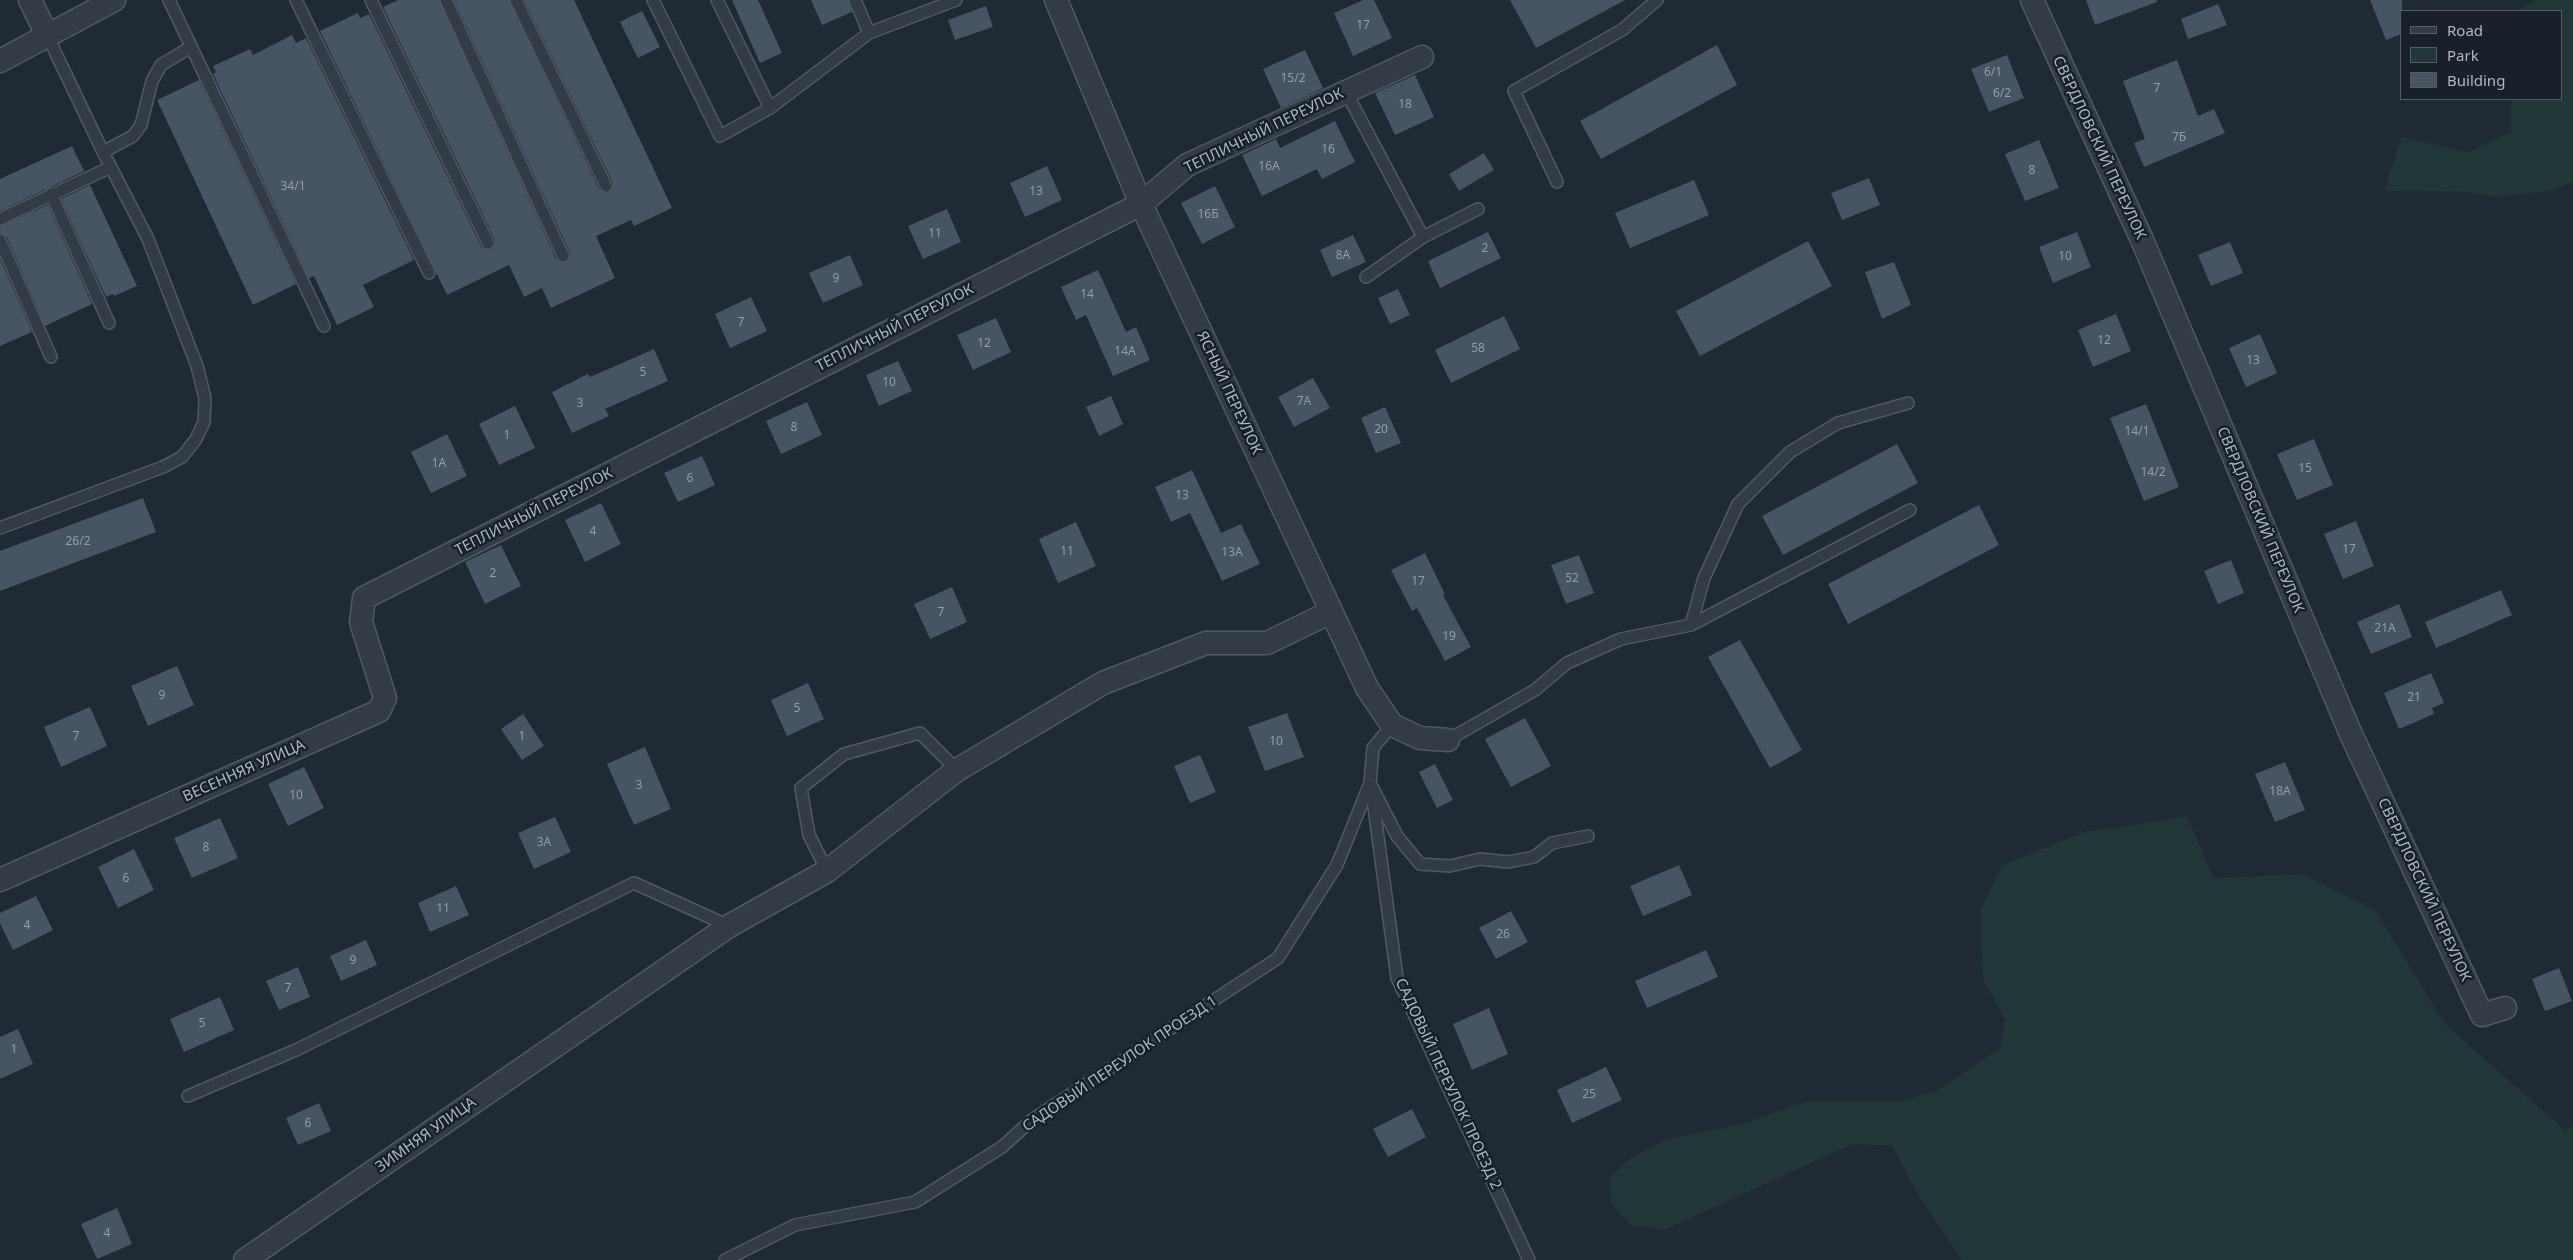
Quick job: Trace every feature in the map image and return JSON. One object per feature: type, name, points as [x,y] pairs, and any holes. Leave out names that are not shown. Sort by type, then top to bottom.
[{"type":"street","points":[[30,0],[48,37]]},
{"type":"street","points":[[0,61],[114,0]]},
{"type":"street","name":"ЯСНЫЙ ПЕРЕУЛОК","points":[[1056,0],[1141,204],[1367,688],[1392,725]]},
{"type":"street","name":"СВЕРДЛОВСКИЙ ПЕРЕУЛОК","points":[[2032,0],[2143,242],[2350,732],[2482,1015],[2505,1008]]},
{"type":"street","name":"ТЕПЛИЧНЫЙ ПЕРЕУЛОК","points":[[364,598],[1141,204],[1187,165],[1422,56]]},
{"type":"street","name":"ВЕСЕННЯЯ УЛИЦА","points":[[0,880],[379,711],[385,698],[361,622],[364,598]]},
{"type":"street","name":"ЗИМНЯЯ УЛИЦА","points":[[245,1260],[729,926],[827,872],[957,770],[1103,683],[1206,643],[1267,643],[1331,612]]},
{"type":"street","points":[[1392,725],[1420,738],[1448,740]]},
{"type":"lane","points":[[169,0],[324,326]]},
{"type":"lane","points":[[296,0],[429,273]]},
{"type":"lane","points":[[371,0],[488,243]]},
{"type":"lane","points":[[446,0],[563,256]]},
{"type":"lane","points":[[516,0],[606,186]]},
{"type":"lane","points":[[653,0],[720,136],[770,108],[869,34],[956,0]]},
{"type":"lane","points":[[717,0],[770,108]]},
{"type":"lane","points":[[855,0],[869,34]]},
{"type":"lane","points":[[1557,182],[1514,91],[1622,30],[1657,0]]},
{"type":"lane","points":[[0,528],[163,467],[182,457],[196,439],[204,422],[205,398],[197,366],[148,240],[102,152],[48,37]]},
{"type":"lane","points":[[102,152],[132,136],[140,125],[152,81],[161,65],[191,47]]},
{"type":"lane","points":[[1346,92],[1423,237]]},
{"type":"lane","points":[[0,219],[111,167]]},
{"type":"lane","points":[[51,194],[109,323]]},
{"type":"lane","points":[[1366,277],[1423,237],[1478,209]]},
{"type":"lane","points":[[0,240],[51,357]]},
{"type":"lane","points":[[1691,624],[1704,578],[1738,504],[1790,452],[1838,423],[1908,403]]},
{"type":"lane","points":[[1448,740],[1535,690],[1567,663],[1620,639],[1691,624],[1910,510]]},
{"type":"lane","points":[[1392,725],[1373,748],[1370,784],[1397,836],[1420,864],[1450,866],[1480,859],[1508,862],[1534,857],[1552,843],[1588,836]]},
{"type":"lane","points":[[827,872],[809,835],[801,788],[844,754],[920,733],[957,770]]},
{"type":"lane","name":"САДОВЫЙ ПЕРЕУЛОК ПРОЕЗД 1","points":[[725,1260],[795,1225],[915,1202],[1002,1147],[1033,1119],[1278,958],[1336,865],[1370,784]]},
{"type":"lane","name":"САДОВЫЙ ПЕРЕУЛОК ПРОЕЗД 2","points":[[1370,784],[1397,978],[1529,1260]]},
{"type":"lane","points":[[188,1096],[296,1050],[634,883],[729,926]]},
{"type":"green space","points":[[2536,0],[2573,0],[2573,182],[2549,191],[2496,197],[2467,192],[2384,191],[2402,137],[2468,152],[2511,132],[2511,100],[2563,100],[2563,10],[2519,10]]},
{"type":"green space","points":[[2187,816],[2213,878],[2302,874],[2375,910],[2445,1024],[2566,1131],[2573,1124],[2573,1260],[1962,1260],[1920,1198],[1892,1146],[1853,1144],[1664,1230],[1630,1225],[1611,1203],[1609,1178],[1629,1159],[1667,1139],[1743,1124],[1807,1101],[1902,1101],[1936,1091],[2000,1048],[2005,1019],[1983,980],[1981,910],[2001,866],[2086,831]]},
{"type":"building","points":[[398,0],[439,0],[556,259],[563,263],[569,260],[570,253],[454,0],[509,0],[599,189],[606,193],[612,190],[613,183],[524,0],[574,0],[672,208],[634,226],[631,220],[596,236],[615,278],[551,308],[542,288],[524,297],[509,265],[447,295],[320,31],[358,13],[360,18],[369,14],[481,246],[484,249],[491,250],[494,247],[495,240],[383,7]]},
{"type":"building","points":[[732,0],[758,0],[782,53],[760,63]]},
{"type":"building","points":[[811,0],[848,0],[852,12],[822,25]]},
{"type":"building","points":[[1363,0],[1374,0],[1392,38],[1353,56],[1334,13]]},
{"type":"building","points":[[1510,0],[1625,0],[1536,48]]},
{"type":"building","points":[[2086,0],[2157,0],[2157,2],[2095,25]]},
{"type":"building","points":[[2370,0],[2402,0],[2400,35],[2386,40]]},
{"type":"building","points":[[2218,4],[2227,25],[2188,39],[2181,19]]},
{"type":"building","points":[[986,6],[993,27],[955,40],[948,20]]},
{"type":"building","points":[[642,11],[660,47],[638,58],[620,22]]},
{"type":"building","points":[[292,35],[296,43],[306,38],[414,260],[363,285],[374,307],[337,325],[314,276],[309,278],[213,74],[216,72],[213,66],[250,49],[253,55]]},
{"type":"building","points":[[1717,45],[1737,85],[1601,159],[1580,121]]},
{"type":"building","points":[[1305,50],[1323,88],[1281,108],[1263,69]]},
{"type":"building","points":[[2007,55],[2024,98],[1989,112],[1971,69]]},
{"type":"building","points":[[2177,60],[2198,116],[2214,109],[2225,133],[2144,167],[2134,143],[2145,139],[2123,81]]},
{"type":"building","points":[[1415,75],[1434,117],[1395,135],[1375,93]]},
{"type":"building","points":[[199,80],[296,284],[253,305],[157,100]]},
{"type":"building","points":[[1335,121],[1355,162],[1322,179],[1317,169],[1262,196],[1242,155],[1276,139],[1280,148]]},
{"type":"building","points":[[2039,140],[2059,188],[2025,201],[2005,154]]},
{"type":"building","points":[[72,146],[84,171],[0,211],[0,179]]},
{"type":"building","points":[[1484,153],[1494,170],[1459,191],[1449,174]]},
{"type":"building","points":[[1047,166],[1062,200],[1025,217],[1010,183]]},
{"type":"building","points":[[1869,178],[1880,205],[1842,220],[1831,193]]},
{"type":"building","points":[[1694,180],[1709,215],[1630,248],[1615,213]]},
{"type":"building","points":[[90,185],[137,286],[114,296],[113,294],[106,297],[61,199]]},
{"type":"building","points":[[1215,186],[1235,227],[1202,244],[1181,203]]},
{"type":"building","points":[[48,205],[92,304],[45,326],[7,237],[0,233],[0,226]]},
{"type":"building","points":[[947,209],[961,242],[923,259],[908,226]]},
{"type":"building","points":[[1488,232],[1501,258],[1440,288],[1428,261]]},
{"type":"building","points":[[2077,232],[2091,267],[2053,283],[2039,247]]},
{"type":"building","points":[[1353,235],[1366,262],[1332,277],[1320,250]]},
{"type":"building","points":[[1808,241],[1832,286],[1700,356],[1676,311]]},
{"type":"building","points":[[2230,242],[2243,273],[2211,286],[2198,255]]},
{"type":"building","points":[[850,255],[863,285],[823,303],[809,273]]},
{"type":"building","points":[[0,259],[32,332],[0,346]]},
{"type":"building","points":[[1894,262],[1911,305],[1882,319],[1865,272]]},
{"type":"building","points":[[1098,270],[1126,332],[1136,327],[1150,360],[1113,376],[1086,315],[1076,320],[1061,287]]},
{"type":"building","points":[[1398,289],[1410,315],[1390,324],[1378,298]]},
{"type":"building","points":[[751,297],[767,331],[730,348],[715,314]]},
{"type":"building","points":[[2116,314],[2131,351],[2093,367],[2078,330]]},
{"type":"building","points":[[1504,316],[1520,349],[1451,383],[1435,350]]},
{"type":"building","points":[[996,318],[1011,352],[973,370],[957,335]]},
{"type":"building","points":[[2260,334],[2277,373],[2246,387],[2229,348]]},
{"type":"building","points":[[654,349],[668,381],[605,409],[609,416],[572,433],[552,392],[588,374],[590,377]]},
{"type":"building","points":[[898,361],[912,391],[879,406],[866,375]]},
{"type":"building","points":[[1313,378],[1330,408],[1294,427],[1278,397]]},
{"type":"building","points":[[1111,396],[1123,424],[1099,436],[1086,407]]},
{"type":"building","points":[[807,402],[822,435],[781,454],[766,421]]},
{"type":"building","points":[[2146,404],[2179,487],[2144,501],[2110,418]]},
{"type":"building","points":[[515,406],[535,448],[499,465],[479,424]]},
{"type":"building","points":[[1385,407],[1401,443],[1376,453],[1361,418]]},
{"type":"building","points":[[447,434],[467,476],[431,493],[411,452]]},
{"type":"building","points":[[2314,439],[2333,485],[2297,500],[2277,454]]},
{"type":"building","points":[[1897,444],[1918,483],[1783,555],[1762,516]]},
{"type":"building","points":[[702,456],[715,485],[678,502],[664,473]]},
{"type":"building","points":[[1192,470],[1221,533],[1241,524],[1260,564],[1222,581],[1190,513],[1171,522],[1155,487]]},
{"type":"building","points":[[143,498],[156,532],[0,591],[0,551]]},
{"type":"building","points":[[601,503],[621,544],[585,562],[565,520]]},
{"type":"building","points":[[1979,505],[1999,545],[1848,624],[1828,584]]},
{"type":"building","points":[[2356,521],[2374,566],[2343,579],[2324,534]]},
{"type":"building","points":[[1076,522],[1096,566],[1058,583],[1039,539]]},
{"type":"building","points":[[501,545],[521,586],[485,604],[465,562]]},
{"type":"building","points":[[1425,553],[1445,594],[1443,595],[1471,647],[1445,661],[1417,608],[1412,611],[1391,570]]},
{"type":"building","points":[[1579,555],[1594,593],[1566,604],[1551,565]]},
{"type":"building","points":[[2231,560],[2244,593],[2218,604],[2204,571]]},
{"type":"building","points":[[952,587],[967,622],[930,639],[914,604]]},
{"type":"building","points":[[2501,590],[2512,615],[2436,648],[2425,622]]},
{"type":"building","points":[[2399,604],[2412,637],[2371,654],[2357,622]]},
{"type":"building","points":[[1740,640],[1802,750],[1770,768],[1708,657]]},
{"type":"building","points":[[177,666],[194,705],[148,726],[131,686]]},
{"type":"building","points":[[2431,673],[2444,703],[2432,708],[2434,714],[2399,729],[2384,693]]},
{"type":"building","points":[[808,683],[824,719],[787,736],[771,700]]},
{"type":"building","points":[[90,707],[107,746],[61,767],[44,727]]},
{"type":"building","points":[[1287,713],[1304,757],[1265,771],[1248,727]]},
{"type":"building","points":[[523,714],[544,746],[522,760],[501,729]]},
{"type":"building","points":[[1525,718],[1551,766],[1511,787],[1485,739]]},
{"type":"building","points":[[645,747],[671,809],[634,825],[607,764]]},
{"type":"building","points":[[1200,755],[1216,792],[1190,803],[1174,766]]},
{"type":"building","points":[[2285,762],[2305,810],[2275,822],[2255,774]]},
{"type":"building","points":[[1435,764],[1453,800],[1437,808],[1419,772]]},
{"type":"building","points":[[304,767],[324,808],[288,826],[268,784]]},
{"type":"building","points":[[555,817],[571,852],[534,869],[518,833]]},
{"type":"building","points":[[220,818],[238,858],[192,878],[174,838]]},
{"type":"building","points":[[134,849],[154,890],[118,908],[98,867]]},
{"type":"building","points":[[1679,865],[1692,895],[1643,916],[1630,886]]},
{"type":"building","points":[[456,886],[469,915],[430,932],[418,903]]},
{"type":"building","points":[[36,896],[53,930],[13,950],[0,923],[0,913]]},
{"type":"building","points":[[1511,911],[1528,942],[1496,959],[1479,928]]},
{"type":"building","points":[[366,940],[377,965],[341,981],[330,956]]},
{"type":"building","points":[[1706,950],[1718,977],[1647,1008],[1635,981]]},
{"type":"building","points":[[298,967],[310,997],[279,1010],[266,981]]},
{"type":"building","points":[[2559,968],[2572,1001],[2545,1011],[2532,979]]},
{"type":"building","points":[[220,997],[234,1030],[184,1052],[170,1019]]},
{"type":"building","points":[[1489,1008],[1508,1054],[1472,1070],[1453,1024]]},
{"type":"building","points":[[18,1029],[33,1064],[0,1079],[0,1037]]},
{"type":"building","points":[[1606,1067],[1622,1100],[1572,1123],[1557,1090]]},
{"type":"building","points":[[319,1103],[331,1131],[298,1145],[286,1118]]},
{"type":"building","points":[[1412,1109],[1426,1137],[1388,1157],[1373,1129]]},
{"type":"building","points":[[117,1208],[132,1244],[97,1259],[81,1224]]}]
